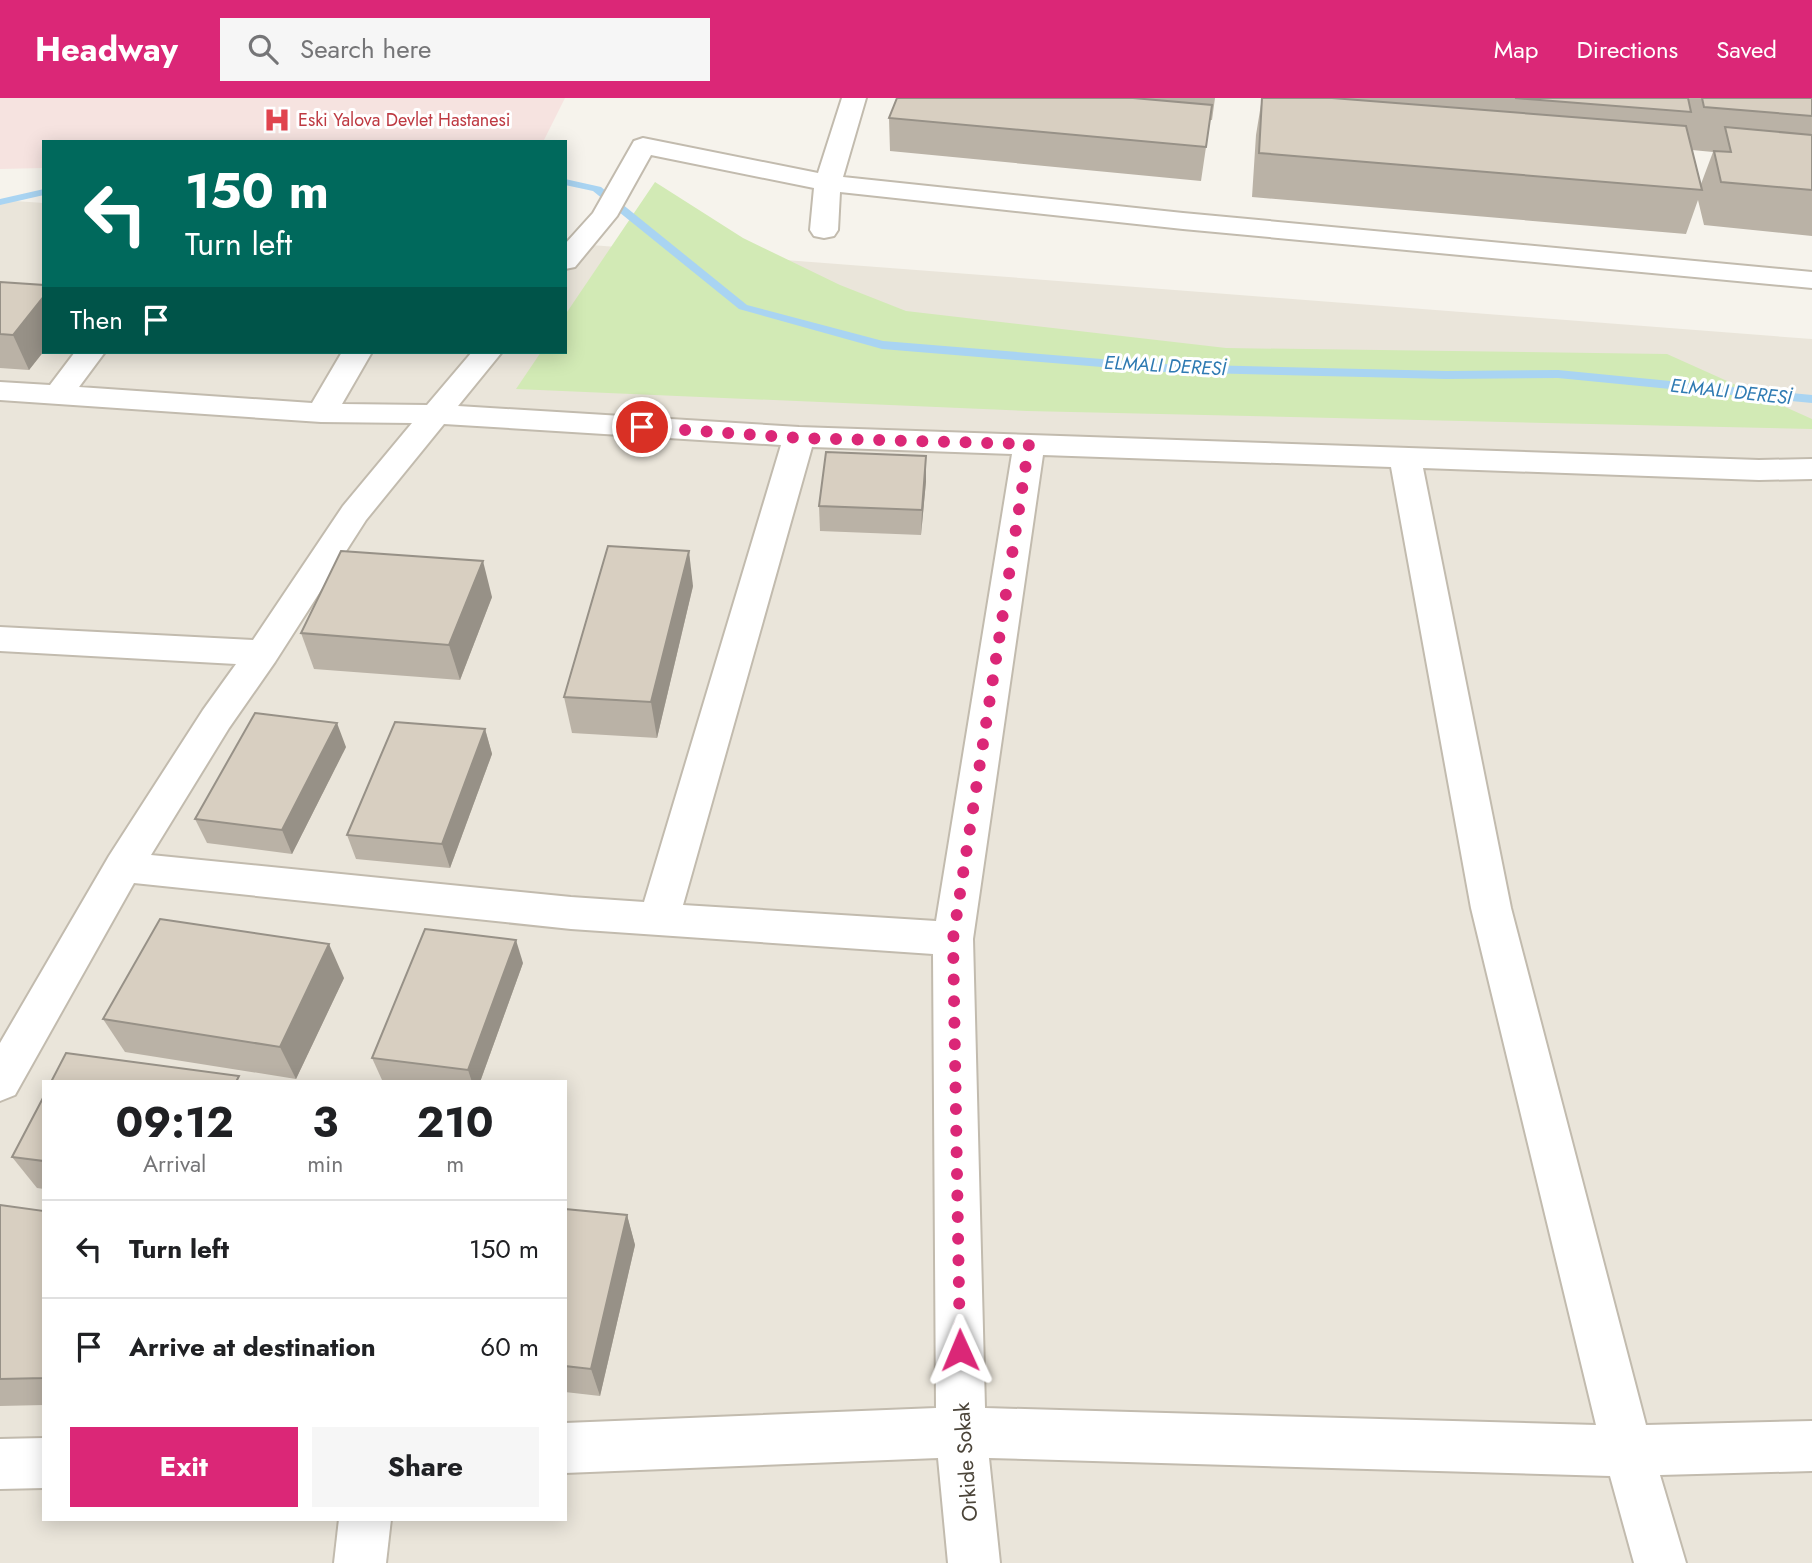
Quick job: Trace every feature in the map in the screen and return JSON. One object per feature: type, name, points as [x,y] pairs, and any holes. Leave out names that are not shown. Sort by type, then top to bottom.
[{"type":"street","points":[[824,230],[828,183],[854,98]]},
{"type":"street","points":[[567,259],[604,216],[643,146],[828,183],[1196,222],[1812,280]]},
{"type":"street","points":[[58,395],[89,354]]},
{"type":"street","points":[[321,413],[356,354]]},
{"type":"street","points":[[0,1082],[123,867],[216,719],[263,653],[354,513],[485,354]]},
{"type":"street","points":[[0,391],[321,413],[434,414],[799,438],[1759,470],[1812,468]]},
{"type":"street","points":[[659,920],[799,438]]},
{"type":"street","name":"Orkide Sokak","points":[[974,1563],[961,1432],[953,939],[1029,444]]},
{"type":"street","points":[[1405,457],[1492,908],[1628,1451],[1660,1563]]},
{"type":"street","points":[[0,639],[263,653]]},
{"type":"street","points":[[123,867],[659,920],[953,939]]},
{"type":"street","points":[[567,1448],[961,1432],[1628,1451],[1812,1446]]},
{"type":"street","points":[[0,1464],[42,1463]]},
{"type":"street","points":[[360,1563],[365,1521]]},
{"type":"shaded area","name":"Eski Yalova Devlet Hastanesi","points":[[0,98],[565,98],[544,140],[42,140],[42,168],[0,169]]},
{"type":"shaded area","points":[[0,200],[42,203],[42,354],[567,354],[567,243],[1812,339],[1812,1563],[0,1563]]},
{"type":"green space","points":[[655,182],[743,238],[840,285],[906,311],[1226,348],[1667,354],[1812,419],[1812,429],[1027,411],[516,389],[540,354],[567,354],[567,312]]},
{"type":"building","points":[[897,98],[1133,98],[1212,105],[1206,147],[889,118]]},
{"type":"building","points":[[1262,98],[1332,98],[1686,126],[1702,190],[1259,153]]},
{"type":"building","points":[[1515,98],[1688,98],[1691,112]]},
{"type":"building","points":[[1702,98],[1812,98],[1812,116],[1704,107]]},
{"type":"building","points":[[1725,127],[1812,135],[1812,190],[1721,182],[1714,151],[1731,152]]},
{"type":"building","points":[[0,282],[42,285],[42,299],[13,335],[0,334]]},
{"type":"building","points":[[826,452],[926,456],[922,510],[819,506]]},
{"type":"building","points":[[608,546],[689,551],[651,702],[564,697]]},
{"type":"building","points":[[341,551],[483,561],[449,645],[301,633]]},
{"type":"building","points":[[255,713],[337,723],[282,830],[195,819]]},
{"type":"building","points":[[395,722],[485,729],[442,844],[347,835]]},
{"type":"building","points":[[160,919],[329,944],[280,1047],[103,1019]]},
{"type":"building","points":[[425,929],[516,940],[468,1070],[372,1058]]},
{"type":"building","points":[[66,1053],[239,1076],[237,1080],[52,1080]]},
{"type":"building","points":[[42,1100],[42,1161],[12,1157]]},
{"type":"building","points":[[0,1205],[42,1211],[42,1378],[0,1379]]},
{"type":"building","points":[[567,1209],[627,1215],[591,1369],[567,1366]]},
{"type":"waterway","name":"ELMALI DERESİ","points":[[567,182],[597,189],[743,307],[882,345],[1163,368],[1446,375],[1558,374],[1812,399]]},
{"type":"waterway","name":"ELMALI DERESİ","points":[[0,202],[42,192]]},
{"type":"place","name":"Eski Yalova Devlet Hastanesi","points":[[277,120]]},
{"type":"route","points":[[642,427],[799,438],[1029,444],[953,939],[960,1350]]}]
